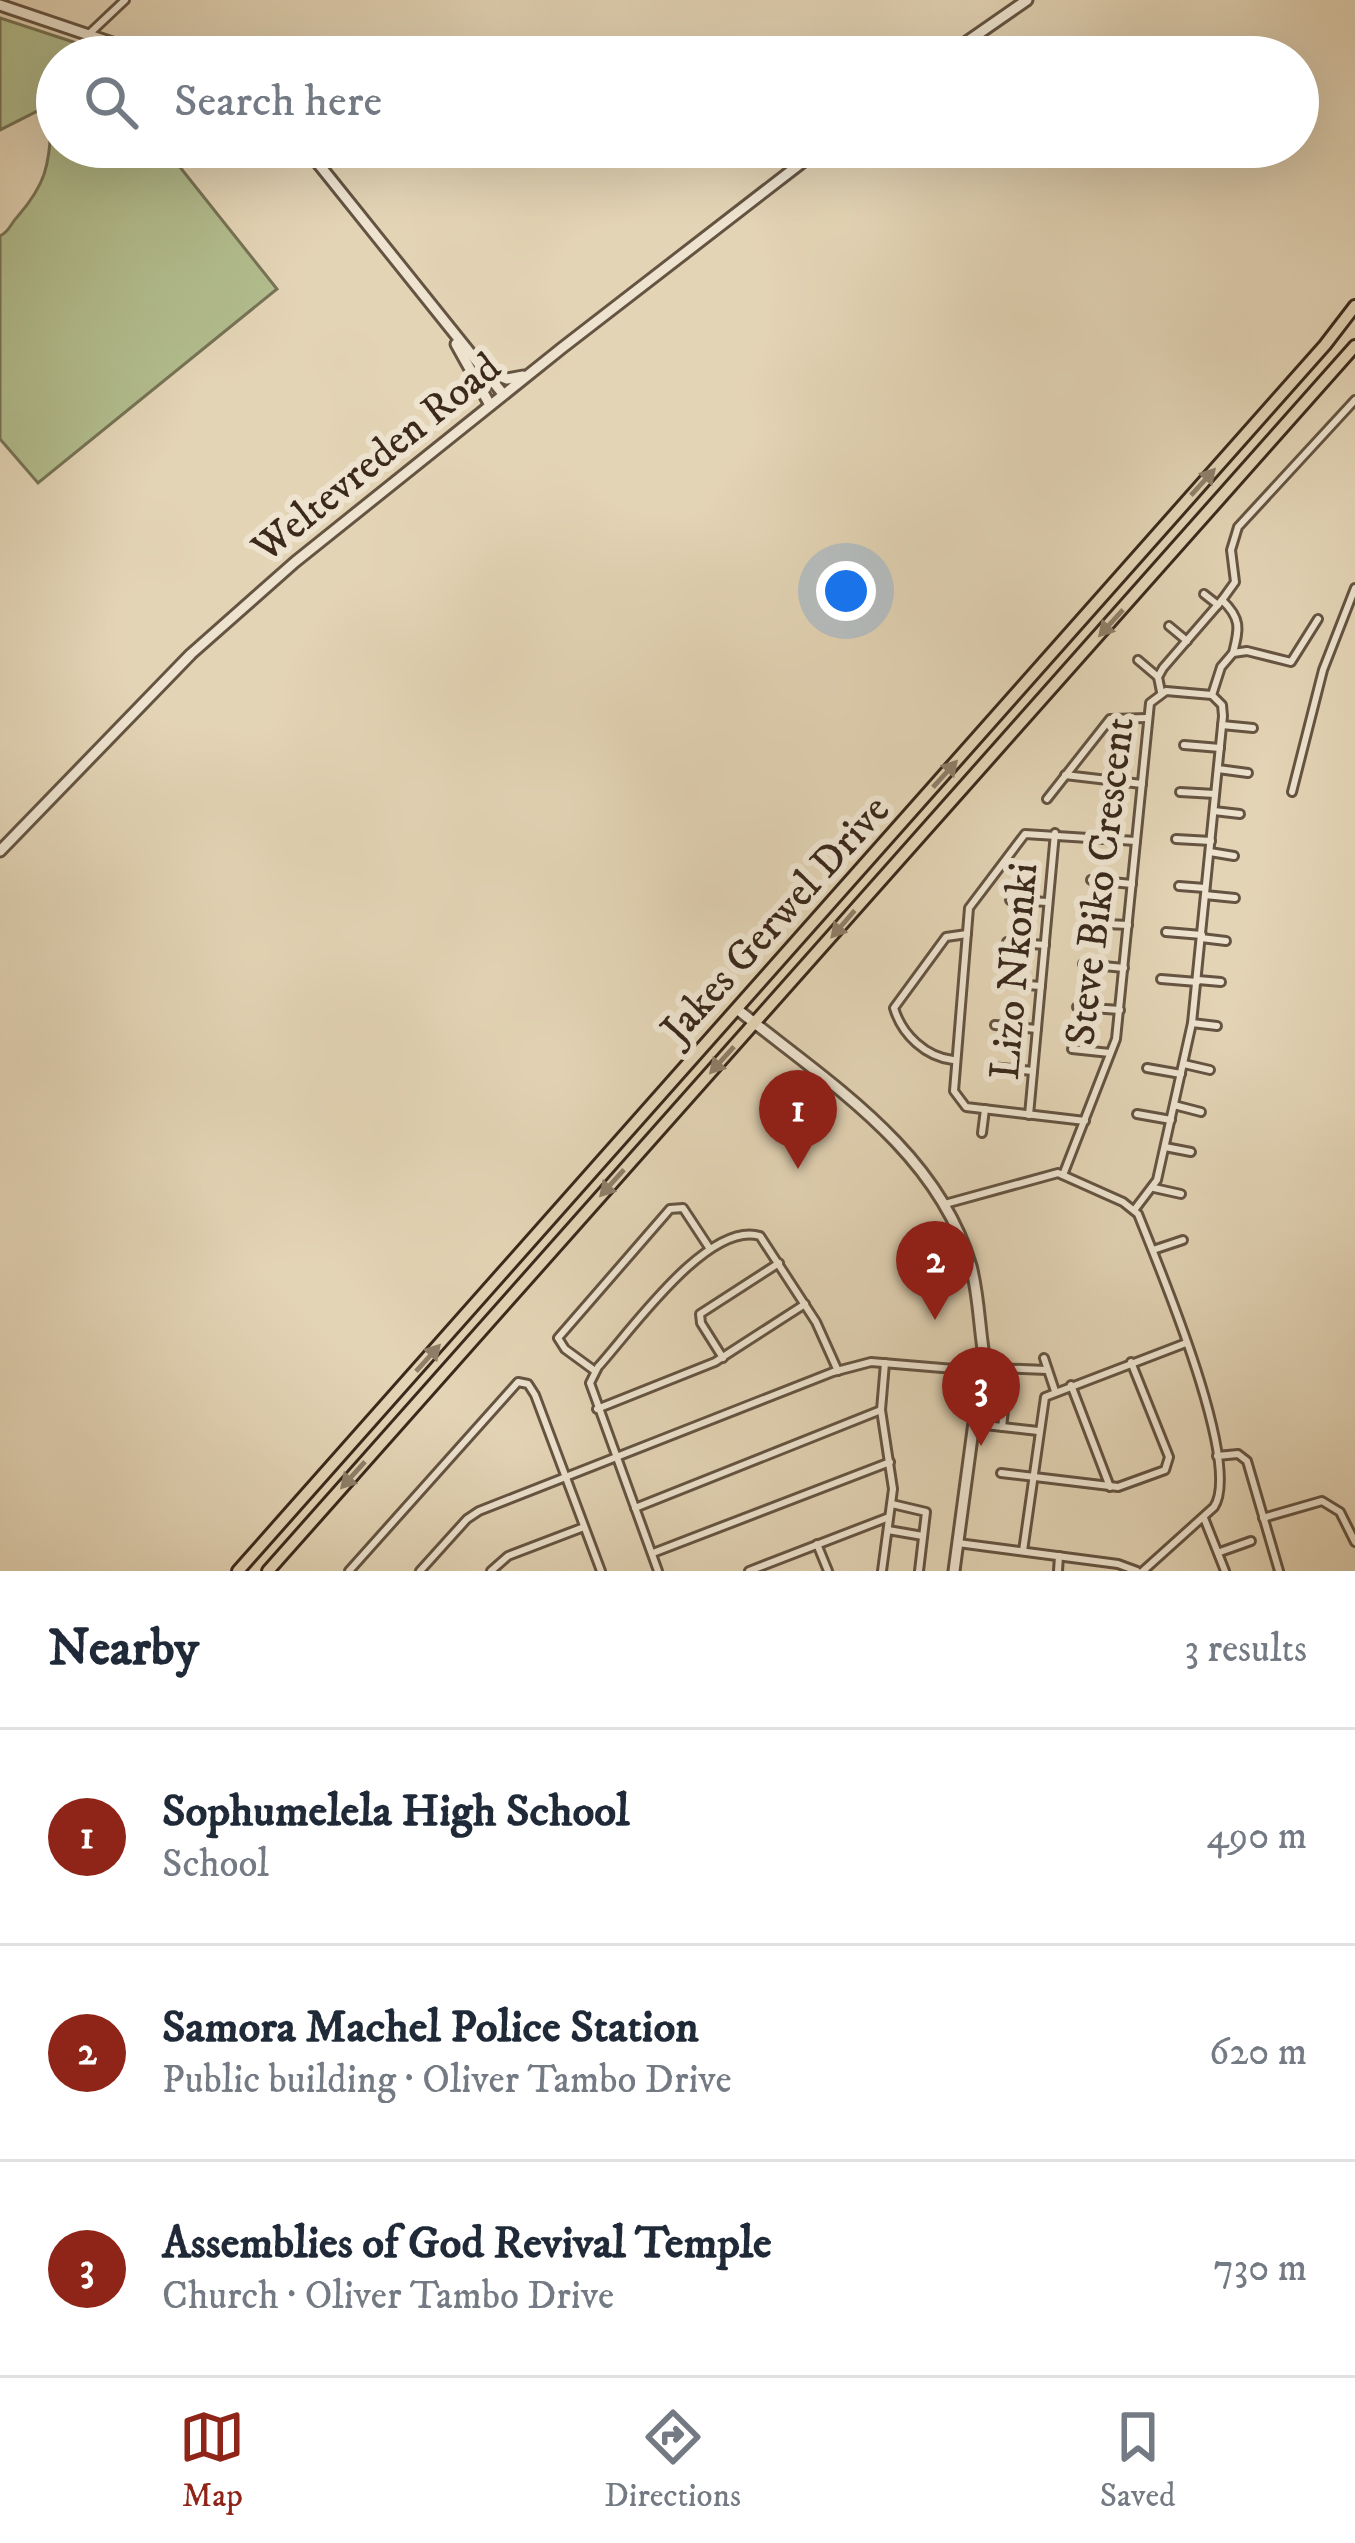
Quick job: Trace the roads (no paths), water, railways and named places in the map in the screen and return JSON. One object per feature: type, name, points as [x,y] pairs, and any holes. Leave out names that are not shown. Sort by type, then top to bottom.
[{"type":"highway","name":"Jakes Gerwel Drive","points":[[238,1571],[1355,306]]},
{"type":"highway","name":"Jakes Gerwel Drive","points":[[268,1571],[1355,346]]},
{"type":"street","points":[[88,35],[125,0]]},
{"type":"street","points":[[976,36],[1027,0]]},
{"type":"street","points":[[0,5],[91,36]]},
{"type":"street","points":[[107,19],[107,36]]},
{"type":"street","points":[[325,168],[503,394]]},
{"type":"street","name":"Weltevreden Road","points":[[0,850],[215,631],[503,394],[795,168]]},
{"type":"street","points":[[451,333],[490,405]]},
{"type":"street","points":[[478,365],[507,379],[527,375]]},
{"type":"street","points":[[1158,677],[1235,582],[1231,550],[1238,527],[1355,400]]},
{"type":"street","points":[[1292,792],[1323,670],[1355,588]]},
{"type":"street","points":[[1135,1209],[1154,1188],[1192,1023],[1222,725],[1222,706],[1212,694],[1240,628],[1230,607],[1204,594]]},
{"type":"street","points":[[1233,653],[1247,650],[1291,662],[1318,619]]},
{"type":"street","points":[[1168,626],[1187,641]]},
{"type":"street","points":[[1138,661],[1158,677],[1161,692]]},
{"type":"street","name":"Steve Biko Crescent","points":[[1063,1174],[1111,1053],[1120,1010],[1150,703],[1161,692],[1212,694]]},
{"type":"street","points":[[1047,799],[1110,718],[1148,718]]},
{"type":"street","points":[[1222,725],[1253,728]]},
{"type":"street","points":[[1184,745],[1220,748]]},
{"type":"street","points":[[1218,769],[1248,773]]},
{"type":"street","points":[[1065,775],[1142,784]]},
{"type":"street","points":[[1180,792],[1215,794]]},
{"type":"street","points":[[1214,811],[1240,814]]},
{"type":"street","points":[[1085,1121],[966,1107],[954,1090],[970,904],[1028,832],[1136,841]]},
{"type":"street","name":"Lizo Nkonki","points":[[1029,1114],[1055,833]]},
{"type":"street","points":[[1176,839],[1211,841]]},
{"type":"street","points":[[1210,853],[1234,856]]},
{"type":"street","points":[[1091,880],[1132,884]]},
{"type":"street","points":[[1179,886],[1235,898]]},
{"type":"street","points":[[1010,900],[1049,902]]},
{"type":"street","points":[[1086,922],[1128,926]]},
{"type":"street","points":[[1166,932],[1226,940]]},
{"type":"street","points":[[954,1060],[926,1052],[898,1020],[894,1008],[946,938],[967,934]]},
{"type":"street","points":[[1006,942],[1045,945]]},
{"type":"street","points":[[1083,964],[1124,968]]},
{"type":"street","points":[[1161,979],[1221,982]]},
{"type":"street","points":[[1000,983],[1041,986]]},
{"type":"street","points":[[1077,1007],[1120,1010]]},
{"type":"street","points":[[737,1009],[884,1128],[916,1162],[945,1204],[970,1265],[988,1371],[977,1400],[954,1571]]},
{"type":"street","points":[[1192,1023],[1217,1026]]},
{"type":"street","points":[[995,1025],[1037,1029]]},
{"type":"street","points":[[1072,1049],[1111,1053]]},
{"type":"street","points":[[992,1067],[1033,1072]]},
{"type":"street","points":[[1147,1068],[1210,1070]]},
{"type":"street","points":[[1174,1106],[1201,1112]]},
{"type":"street","points":[[982,1133],[985,1109]]},
{"type":"street","points":[[1138,1114],[1171,1120]]},
{"type":"street","points":[[1165,1147],[1191,1152]]},
{"type":"street","points":[[945,1204],[1063,1174],[1135,1209],[1210,1407],[1220,1499],[1140,1571],[958,1543]]},
{"type":"street","points":[[1154,1188],[1181,1194]]},
{"type":"street","points":[[595,1372],[558,1338],[670,1208],[683,1208],[710,1249]]},
{"type":"street","points":[[658,1571],[590,1388],[595,1372],[677,1278],[710,1249],[737,1234],[754,1233],[767,1244],[805,1304],[838,1371]]},
{"type":"street","points":[[1152,1251],[1183,1240]]},
{"type":"street","points":[[723,1358],[700,1314],[779,1263]]},
{"type":"street","points":[[597,1409],[723,1358],[805,1304]]},
{"type":"street","points":[[1023,1551],[1044,1399],[1186,1342]]},
{"type":"street","points":[[977,1400],[971,1372],[982,1344]]},
{"type":"street","points":[[1044,1358],[1055,1391]]},
{"type":"street","points":[[1001,1473],[1110,1487],[1161,1472],[1169,1463],[1131,1362]]},
{"type":"street","points":[[882,1571],[892,1504],[881,1409],[884,1363]]},
{"type":"street","points":[[420,1571],[473,1514],[838,1371],[884,1363],[971,1372],[1047,1370]]},
{"type":"street","points":[[971,1372],[980,1363],[988,1371]]},
{"type":"street","points":[[1002,1427],[1009,1369]]},
{"type":"street","points":[[349,1571],[518,1382],[532,1388],[602,1571]]},
{"type":"street","points":[[1071,1385],[1110,1487]]},
{"type":"street","points":[[989,1393],[1006,1395]]},
{"type":"street","points":[[635,1508],[881,1409]]},
{"type":"street","points":[[986,1425],[1038,1431]]},
{"type":"street","points":[[1217,1456],[1244,1457],[1279,1571]]},
{"type":"street","points":[[651,1553],[890,1462]]},
{"type":"street","points":[[1263,1518],[1325,1502],[1340,1512],[1355,1542]]},
{"type":"street","points":[[892,1504],[925,1511],[919,1571]]},
{"type":"street","points":[[748,1571],[767,1568],[890,1517]]},
{"type":"street","points":[[1204,1518],[1226,1571]]},
{"type":"street","points":[[491,1571],[508,1556],[584,1527]]},
{"type":"street","points":[[888,1530],[923,1536]]},
{"type":"street","points":[[1219,1553],[1251,1541]]},
{"type":"street","points":[[817,1544],[828,1571]]},
{"type":"street","points":[[1058,1571],[1059,1556]]},
{"type":"place","name":"Sophumelela High School","points":[[798,1169]]},
{"type":"place","name":"Samora Machel Police Station","points":[[935,1320]]},
{"type":"place","name":"Assemblies of God Revival Temple","points":[[981,1446]]}]
